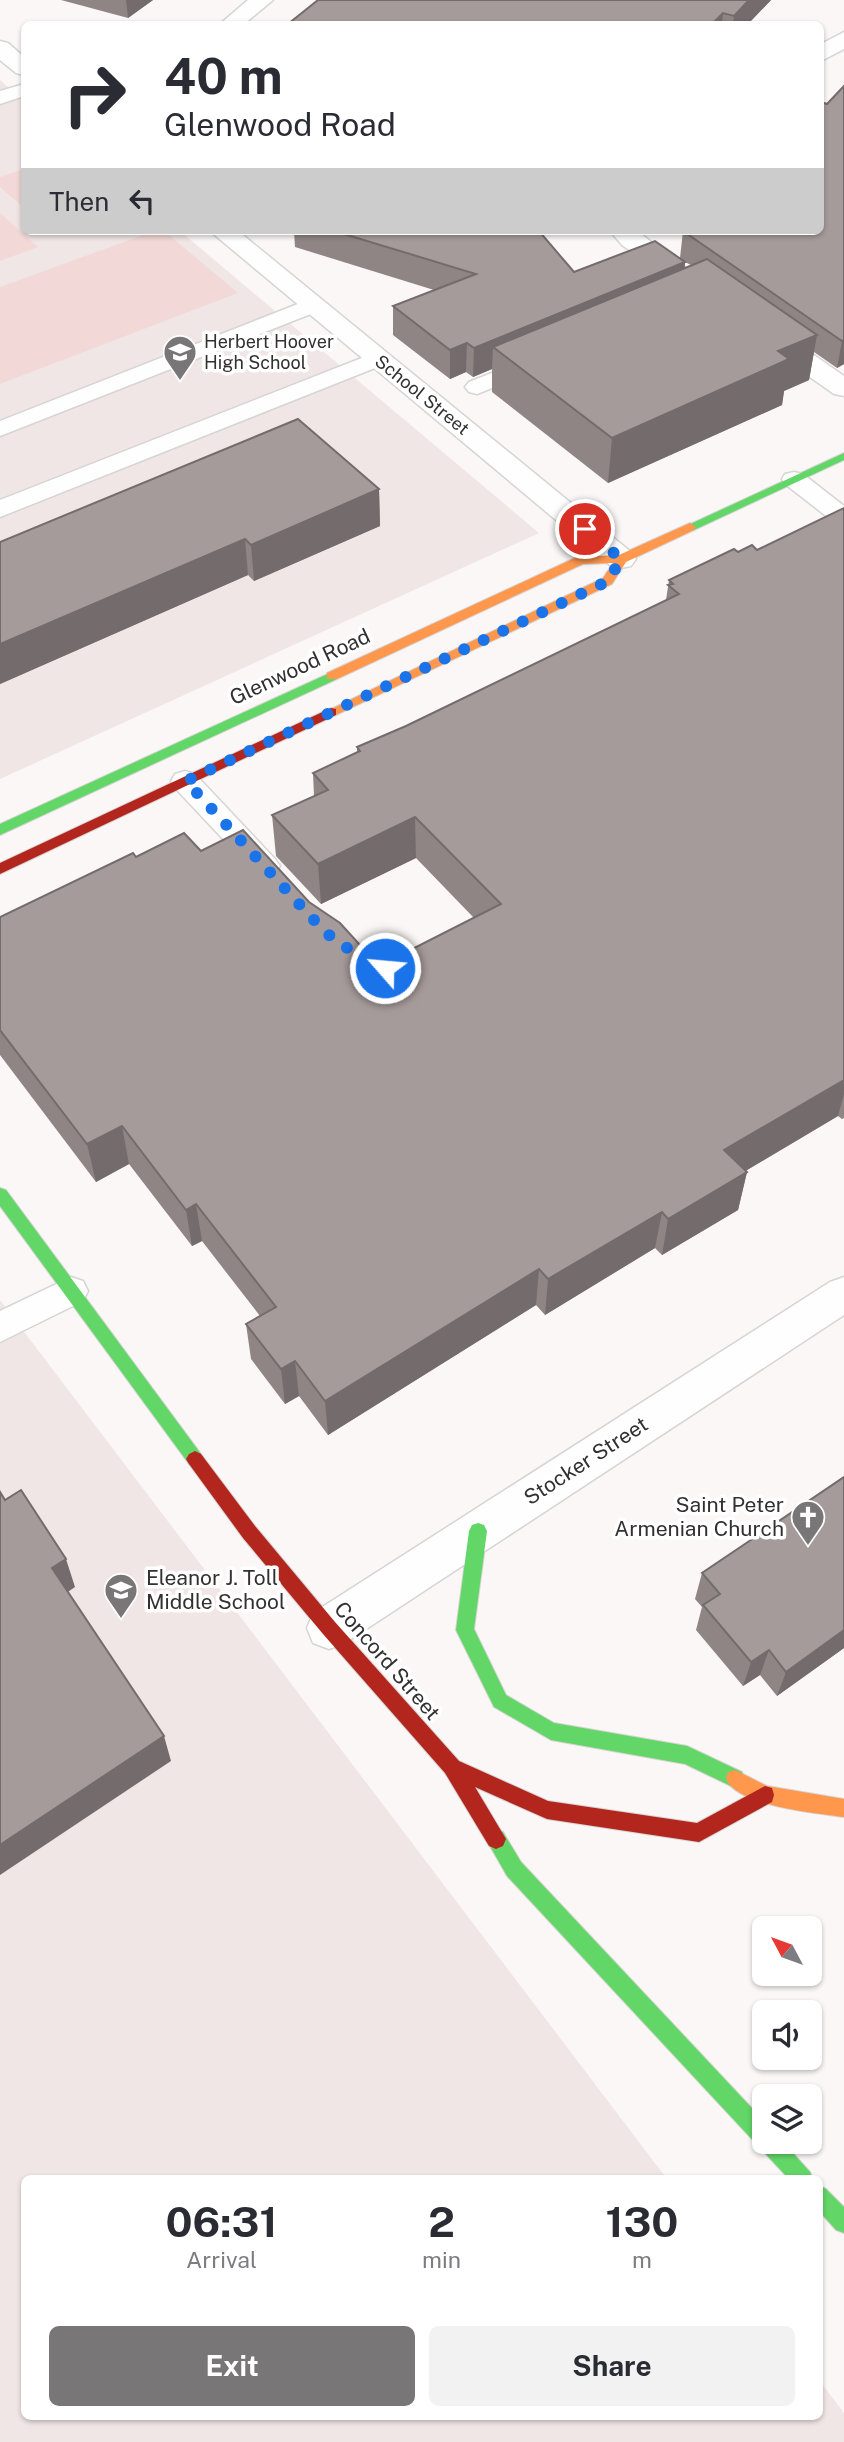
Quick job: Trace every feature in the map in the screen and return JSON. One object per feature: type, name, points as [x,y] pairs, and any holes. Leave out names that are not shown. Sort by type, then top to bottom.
[{"type":"street","points":[[235,21],[262,0]]},
{"type":"street","points":[[824,52],[844,39]]},
{"type":"street","points":[[0,48],[21,66]]},
{"type":"street","name":"School Street","points":[[228,235],[621,559]]},
{"type":"street","points":[[627,235],[705,292]]},
{"type":"street","points":[[748,321],[844,388]]},
{"type":"street","name":"Glenwood Road","points":[[0,830],[581,560],[621,559],[844,456]]},
{"type":"street","name":"Glenwood Road","points":[[0,869],[608,581],[621,559]]},
{"type":"street","name":"Concord Street","points":[[0,1194],[249,1532],[329,1628],[452,1767],[514,1869],[752,2123]]},
{"type":"street","name":"Stocker Street","points":[[329,1628],[844,1294]]},
{"type":"street","points":[[478,1531],[465,1630],[500,1701],[551,1731],[687,1755],[765,1794],[844,1808]]},
{"type":"street","points":[[452,1767],[547,1810],[699,1833],[765,1794]]},
{"type":"street","points":[[780,2154],[799,2175]]},
{"type":"street","points":[[823,2200],[844,2222]]},
{"type":"lane","points":[[0,98],[21,91]]},
{"type":"lane","points":[[0,429],[313,305]]},
{"type":"lane","points":[[477,387],[550,356]]},
{"type":"lane","points":[[0,509],[377,359]]},
{"type":"lane","points":[[794,479],[844,518]]},
{"type":"lane","points":[[186,781],[281,884]]},
{"type":"lane","points":[[0,1327],[71,1291]]},
{"type":"shaded area","name":"Herbert Hoover High School","points":[[0,80],[21,98],[21,235],[185,235],[539,533],[0,779]]},
{"type":"shaded area","points":[[21,170],[21,205],[0,187],[0,177]]},
{"type":"shaded area","points":[[0,213],[21,232],[21,235],[38,247],[0,261]]},
{"type":"shaded area","points":[[143,235],[169,235],[238,293],[0,384],[0,287]]},
{"type":"shaded area","name":"Eleanor J. Toll Middle School","points":[[0,1300],[664,2175],[21,2175],[21,2420],[823,2420],[823,2385],[844,2413],[844,2442],[0,2442]]},
{"type":"building","points":[[318,0],[749,0],[734,16],[723,13],[715,21],[292,21]]},
{"type":"building","points":[[844,86],[842,341],[689,235],[824,235],[824,103],[827,104]]},
{"type":"building","points":[[347,235],[542,235],[574,272],[655,241],[685,262],[474,348],[467,343],[450,350],[393,306],[476,274]]},
{"type":"building","points":[[707,259],[817,335],[778,351],[789,359],[612,438],[493,347]]},
{"type":"building","points":[[298,419],[379,489],[251,545],[245,539],[0,644],[0,542]]},
{"type":"building","points":[[844,508],[844,1080],[724,1150],[747,1172],[668,1219],[662,1212],[548,1279],[539,1269],[325,1401],[295,1361],[281,1369],[246,1324],[276,1307],[196,1204],[186,1210],[122,1126],[87,1144],[0,1030],[0,917],[133,853],[136,857],[184,833],[201,851],[243,830],[309,902],[340,923],[379,966],[501,904],[415,817],[318,864],[272,815],[328,790],[313,773],[360,751],[357,747],[679,594],[668,585],[673,584],[669,580],[734,549],[738,552],[752,545],[757,550]]},
{"type":"building","name":"Saint Peter Armenian Church","points":[[844,1477],[844,1630],[786,1672],[769,1650],[751,1662],[703,1605],[720,1594],[702,1573]]},
{"type":"building","points":[[21,1490],[66,1559],[52,1568],[164,1736],[0,1845],[0,1492],[5,1500]]},
{"type":"traffic: fast","points":[[690,527],[844,456]]},
{"type":"traffic: fast","points":[[0,830],[332,676]]},
{"type":"traffic: fast","points":[[0,1194],[195,1459]]},
{"type":"traffic: fast","points":[[478,1531],[465,1630],[500,1701],[551,1731],[687,1755],[735,1779]]},
{"type":"traffic: fast","points":[[496,1839],[514,1869],[752,2123]]},
{"type":"traffic: fast","points":[[780,2154],[799,2175]]},
{"type":"traffic: fast","points":[[823,2200],[844,2222]]},
{"type":"traffic: slow","points":[[332,676],[581,560],[621,559],[690,527]]},
{"type":"traffic: slow","points":[[331,712],[608,581],[621,559]]},
{"type":"traffic: slow","points":[[735,1779],[765,1795],[844,1808]]},
{"type":"traffic: jam","points":[[0,869],[331,712]]},
{"type":"traffic: jam","points":[[195,1459],[249,1532],[329,1628],[452,1767],[496,1839]]},
{"type":"traffic: jam","points":[[452,1767],[547,1810],[699,1833],[765,1795]]},
{"type":"place","name":"Herbert Hoover High School","points":[[180,382]]},
{"type":"place","name":"Saint Peter Armenian Church","points":[[808,1547]]},
{"type":"place","name":"Eleanor J. Toll Middle School","points":[[121,1620]]},
{"type":"route","points":[[385,968],[350,950],[325,932],[186,781],[608,581],[621,559],[585,529]]}]
